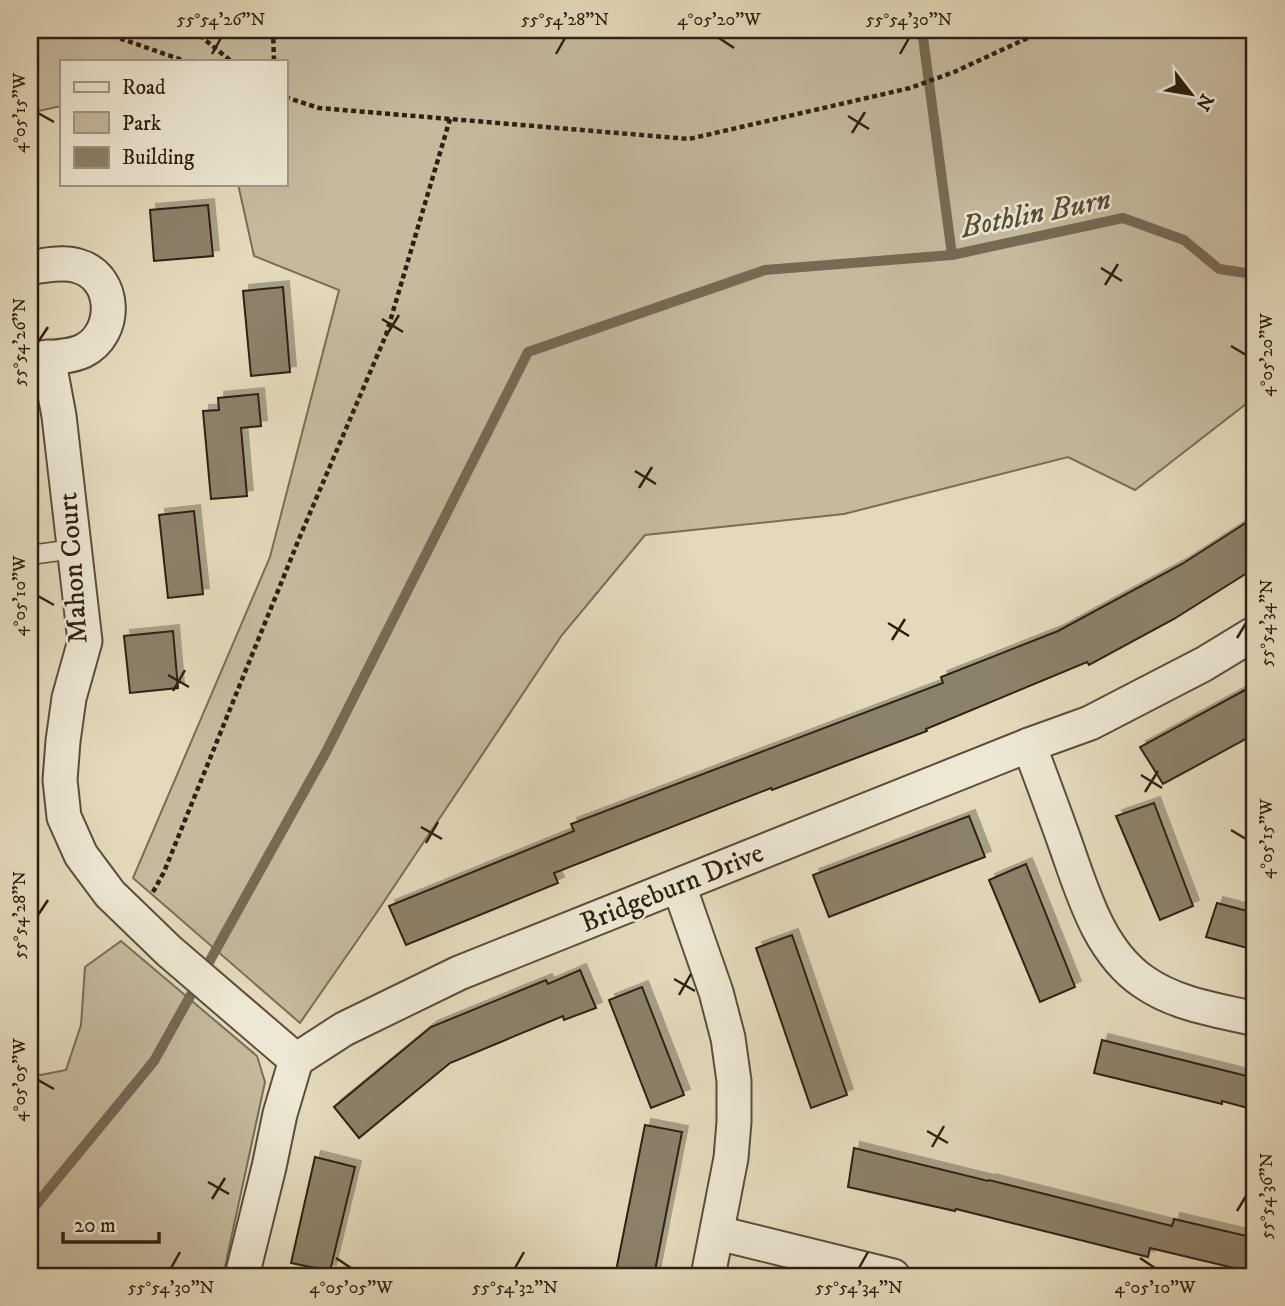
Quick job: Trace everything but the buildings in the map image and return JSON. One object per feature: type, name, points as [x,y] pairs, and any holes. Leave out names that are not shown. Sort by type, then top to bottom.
[{"type":"street","name":"Mahon Court","points":[[30,267],[65,264],[79,266],[91,272],[100,282],[109,306],[103,333],[94,344],[74,354],[39,358],[59,416],[85,641],[69,698],[62,741],[60,779],[64,817],[81,855],[110,894],[169,951],[296,1060]]},
{"type":"street","name":"Bridgeburn Drive","points":[[296,1060],[344,1029],[459,973],[1090,723],[1204,664],[1255,633]]},
{"type":"street","points":[[1029,745],[1084,894],[1104,938],[1123,964],[1144,982],[1183,1002],[1255,1019]]},
{"type":"street","points":[[679,886],[716,992],[728,1038],[734,1081],[731,1157],[708,1276]]},
{"type":"street","points":[[242,1276],[280,1114],[296,1060]]},
{"type":"street","points":[[718,1233],[893,1276]]},
{"type":"lane","points":[[30,555],[74,549]]},
{"type":"path","points":[[96,30],[182,60]]},
{"type":"path","points":[[193,30],[230,60]]},
{"type":"path","points":[[273,30],[274,60]]},
{"type":"path","points":[[287,98],[319,108],[689,139],[910,88],[954,72],[1045,30]]},
{"type":"path","points":[[137,920],[164,872],[301,534],[386,335],[450,119]]},
{"type":"green space","points":[[30,30],[1255,30],[1255,397],[1135,490],[1068,457],[844,514],[645,535],[562,635],[300,1023],[133,878],[270,557],[339,290],[254,256],[238,186],[287,186],[287,60],[60,60],[60,106],[39,111],[30,102]]},
{"type":"green space","points":[[121,941],[257,1056],[265,1082],[223,1276],[30,1276],[30,1077],[66,1070],[81,1025],[85,967]]},
{"type":"waterway","name":"Bothlin Burn","points":[[922,30],[952,255]]},
{"type":"waterway","points":[[30,1212],[154,1061],[326,752],[528,352],[765,270],[952,255],[1123,218],[1184,240],[1219,269],[1253,274],[1255,268]]}]
